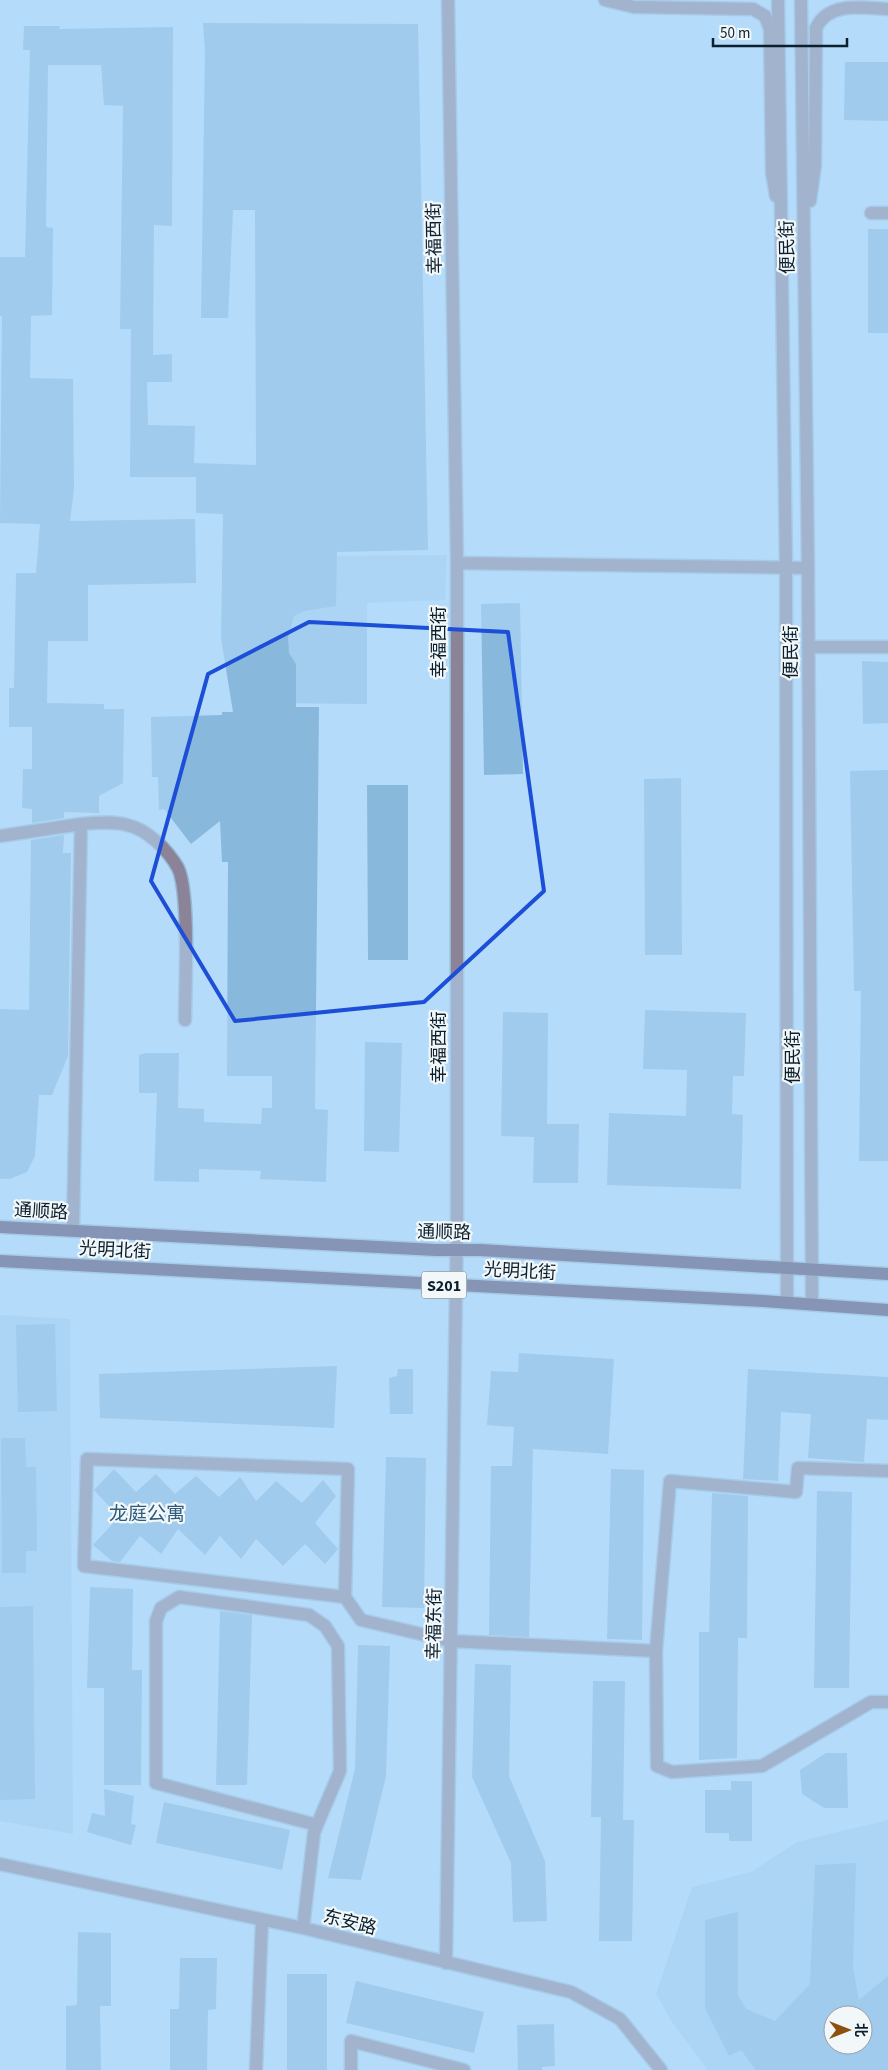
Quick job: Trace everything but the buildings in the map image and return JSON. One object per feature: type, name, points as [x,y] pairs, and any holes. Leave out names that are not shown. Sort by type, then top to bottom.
[{"type":"main road","name":"通顺路","points":[[0,1227],[455,1251],[480,1250],[788,1270],[888,1274]]},
{"type":"main road","name":"光明北街","points":[[0,1261],[787,1302],[888,1310]]},
{"type":"street","name":"幸福西街","points":[[448,0],[457,563],[455,1285]]},
{"type":"street","points":[[605,0],[634,7],[753,10],[765,16],[770,29],[772,173],[783,225]]},
{"type":"street","name":"便民街","points":[[778,0],[783,225],[786,568],[787,1302]]},
{"type":"street","name":"便民街","points":[[801,0],[808,568],[812,1304]]},
{"type":"street","points":[[805,238],[815,165],[816,28],[820,20],[830,11],[843,8],[888,9]]},
{"type":"street","points":[[871,213],[888,213]]},
{"type":"street","points":[[457,563],[808,568]]},
{"type":"street","points":[[808,647],[888,647]]},
{"type":"street","points":[[0,836],[81,824],[127,824],[142,830],[157,842],[178,869],[184,892],[185,1020]]},
{"type":"street","points":[[73,1230],[81,824]]},
{"type":"street","name":"幸福东街","points":[[446,1963],[455,1285]]},
{"type":"street","points":[[345,1597],[84,1566],[87,1459],[348,1469],[345,1597],[361,1620],[451,1641],[656,1650]]},
{"type":"street","points":[[888,1471],[798,1468],[796,1492],[670,1481],[656,1650],[657,1766],[672,1772],[762,1766],[871,1702],[888,1702]]},
{"type":"street","points":[[303,1928],[314,1833],[340,1771],[338,1646],[326,1626],[309,1615],[179,1597],[161,1608],[156,1622],[156,1783],[317,1825]]},
{"type":"street","name":"东安路","points":[[0,1864],[303,1928],[571,1992],[620,2019],[661,2070]]},
{"type":"street","points":[[256,2070],[262,1920]]},
{"type":"street","points":[[351,2070],[351,2041],[464,2070]]},
{"type":"highlighted area","points":[[309,622],[508,632],[544,891],[424,1002],[235,1021],[151,881],[208,674]]},
{"type":"shaded area","points":[[447,555],[445,600],[367,603],[367,704],[264,703],[241,557]]},
{"type":"shaded area","points":[[0,1315],[70,1319],[73,1834],[0,1821]]},
{"type":"shaded area","points":[[888,1820],[888,2070],[708,2070],[672,2022],[656,1994],[692,1887],[751,1872],[797,1842]]},
{"type":"district","name":"龙庭公寓","points":[[147,1513]]}]
